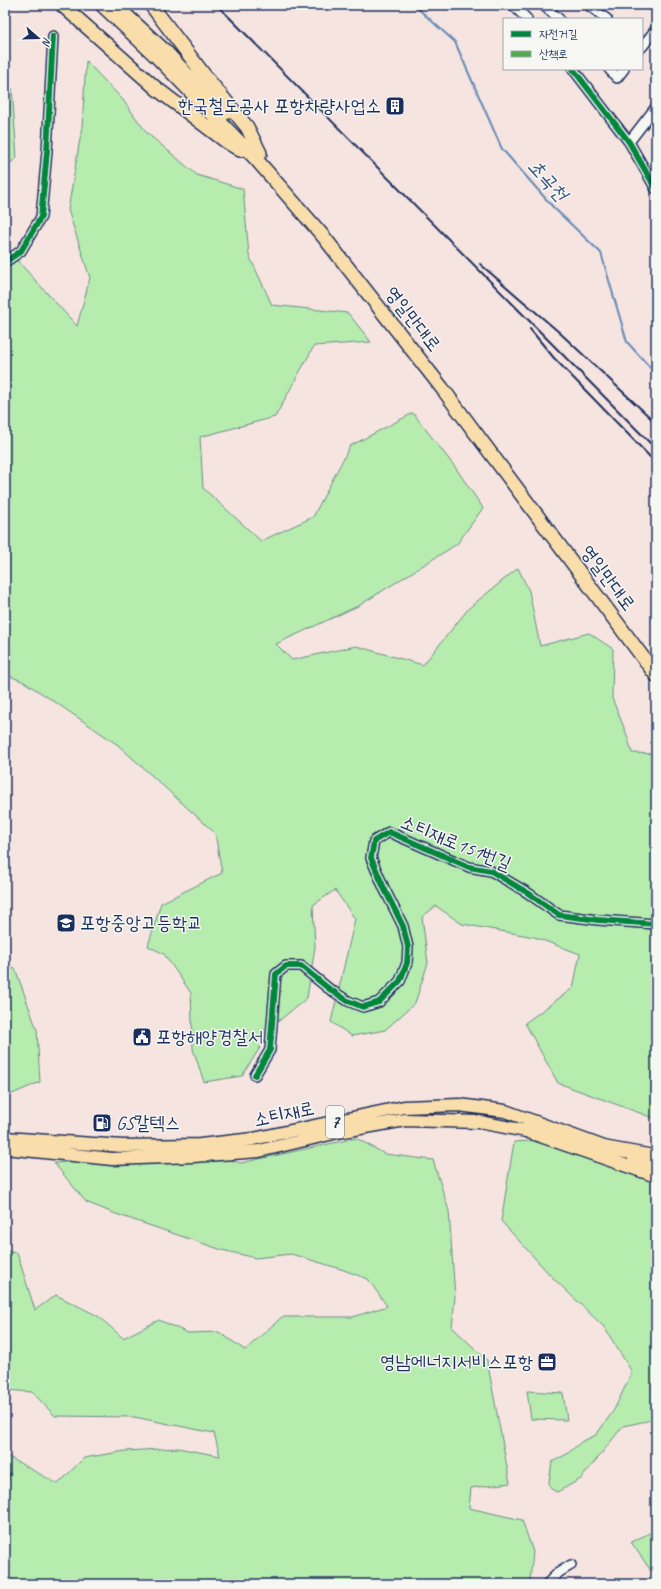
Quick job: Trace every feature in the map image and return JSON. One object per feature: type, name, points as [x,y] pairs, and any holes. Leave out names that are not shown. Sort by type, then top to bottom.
[{"type":"highway","points":[[152,5],[205,76],[247,127],[258,155]]},
{"type":"highway","points":[[67,7],[157,88],[227,142],[258,155]]},
{"type":"highway","name":"영일만대로","points":[[111,7],[166,52],[258,155],[332,234],[377,290],[656,662]]},
{"type":"highway","name":"영일만대로","points":[[258,155],[398,330],[656,675]]},
{"type":"highway","points":[[606,1148],[656,1157]]},
{"type":"main road","name":"소티재로","points":[[5,1138],[123,1146],[200,1145],[253,1139],[404,1106],[459,1105],[505,1111],[656,1165]]},
{"type":"main road","name":"소티재로","points":[[5,1148],[112,1159],[193,1156],[260,1151],[338,1132],[405,1120],[479,1122],[526,1131],[656,1176]]},
{"type":"street","points":[[513,5],[526,18]]},
{"type":"street","points":[[543,5],[558,18]]},
{"type":"street","points":[[588,5],[607,18]]},
{"type":"street","points":[[643,45],[656,29]]},
{"type":"street","points":[[5,262],[21,251],[41,217],[47,151],[53,36]]},
{"type":"street","points":[[573,70],[629,142],[656,189]]},
{"type":"street","points":[[610,70],[617,78],[623,70]]},
{"type":"street","points":[[629,142],[656,107]]},
{"type":"street","name":"소티재로151번길","points":[[255,1075],[270,1050],[276,974],[286,966],[301,966],[328,988],[348,1001],[363,1007],[379,1002],[400,981],[407,963],[408,947],[403,926],[371,858],[374,841],[389,832],[469,867],[491,871],[528,893],[559,915],[598,920],[656,924]]},
{"type":"street","points":[[547,1584],[558,1573],[571,1565]]},
{"type":"green space","points":[[86,61],[123,100],[147,133],[197,175],[243,189],[249,255],[272,305],[348,313],[371,342],[314,346],[275,417],[200,437],[203,488],[261,541],[313,517],[350,446],[413,413],[455,467],[483,508],[457,544],[360,605],[276,644],[292,660],[356,646],[423,665],[469,608],[518,568],[529,591],[540,646],[589,633],[613,649],[612,698],[627,735],[632,753],[656,754],[656,1119],[558,1083],[525,1023],[573,988],[580,954],[534,937],[462,924],[436,906],[422,917],[428,963],[415,1003],[385,1030],[352,1036],[331,1022],[355,919],[335,890],[313,905],[315,947],[307,998],[275,1024],[242,1076],[204,1082],[193,1049],[191,993],[164,954],[148,946],[161,903],[222,873],[215,833],[118,745],[24,682],[5,674],[5,247],[77,326],[90,278],[68,210],[82,127]]},
{"type":"green space","points":[[12,88],[17,158],[5,167],[5,89]]},
{"type":"green space","points":[[15,968],[37,1030],[40,1082],[5,1097],[5,972]]},
{"type":"green space","points":[[356,1138],[385,1154],[433,1160],[449,1211],[455,1297],[452,1327],[487,1360],[510,1483],[471,1488],[469,1508],[522,1520],[533,1552],[530,1581],[527,1584],[5,1584],[5,1455],[58,1484],[84,1458],[125,1451],[178,1448],[220,1456],[214,1433],[134,1417],[55,1416],[32,1392],[5,1390],[5,1251],[17,1253],[35,1310],[56,1295],[98,1316],[123,1338],[159,1320],[188,1333],[219,1332],[245,1350],[282,1317],[353,1317],[387,1306],[368,1279],[341,1269],[291,1254],[256,1258],[222,1250],[113,1213],[86,1202],[54,1163],[200,1152],[241,1163]]},
{"type":"green space","points":[[543,1140],[656,1175],[656,1419],[623,1426],[581,1479],[557,1492],[551,1489],[549,1482],[552,1462],[567,1454],[581,1442],[596,1435],[614,1410],[632,1372],[604,1327],[551,1276],[501,1221],[514,1142]]},
{"type":"green space","points":[[527,1391],[563,1393],[567,1420],[531,1419]]},
{"type":"green space","points":[[656,1530],[656,1578],[631,1542]]},
{"type":"waterway","name":"초곡천","points":[[414,5],[455,42],[502,149],[553,207],[601,253],[627,342],[656,374]]},
{"type":"railway","points":[[217,5],[656,449]]},
{"type":"railway","points":[[480,264],[560,333],[656,423]]},
{"type":"railway","points":[[530,329],[554,358],[656,463]]},
{"type":"marked path","points":[[5,1473],[10,1476]]},
{"type":"cycle path","points":[[5,262],[21,251],[41,217],[47,151],[53,36]]},
{"type":"cycle path","points":[[574,70],[629,142],[656,189]]},
{"type":"cycle path","points":[[255,1075],[270,1050],[276,974],[286,966],[301,966],[328,988],[348,1001],[363,1007],[379,1002],[400,981],[407,963],[408,947],[403,926],[371,858],[374,841],[389,832],[469,867],[491,871],[528,893],[559,915],[598,920],[656,924]]},
{"type":"place","name":"한국철도공사 포항차량사업소","points":[[395,106]]},
{"type":"place","name":"포항중앙고등학교","points":[[66,923]]},
{"type":"place","name":"포항해양경찰서","points":[[142,1037]]},
{"type":"place","name":"GS칼텍스","points":[[102,1123]]},
{"type":"place","name":"영남에너지서비스포항","points":[[547,1362]]}]
